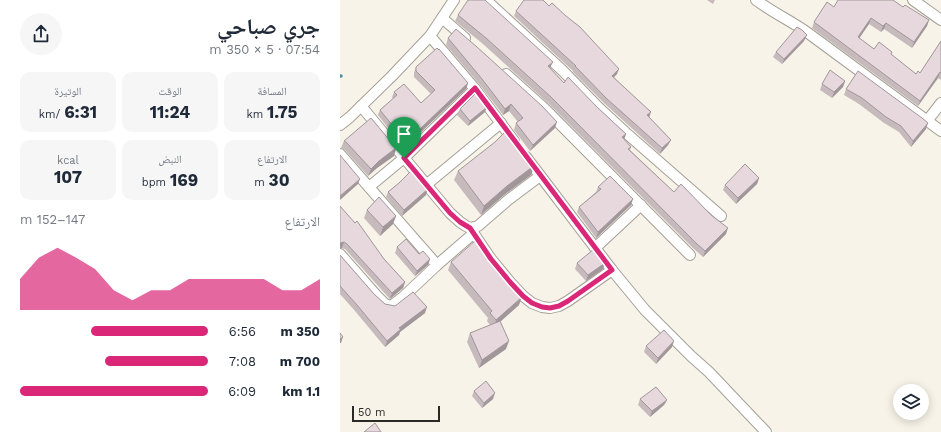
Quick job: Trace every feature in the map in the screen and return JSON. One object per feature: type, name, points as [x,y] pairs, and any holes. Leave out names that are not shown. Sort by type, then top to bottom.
[{"type":"street","points":[[340,125],[392,76],[430,36],[454,0]]},
{"type":"street","points":[[486,0],[562,70],[610,118],[721,216]]},
{"type":"street","points":[[756,0],[808,33],[941,131]]},
{"type":"street","points":[[913,0],[941,20]]},
{"type":"street","points":[[442,18],[473,44]]},
{"type":"street","points":[[430,36],[475,88],[595,248],[645,310],[709,372],[766,432]]},
{"type":"street","points":[[501,69],[544,108],[690,255]]},
{"type":"street","points":[[369,187],[404,158],[475,88]]},
{"type":"street","points":[[927,121],[941,103]]},
{"type":"street","points":[[361,106],[450,213],[472,231],[491,259],[510,282],[532,303],[550,308],[559,306],[612,270]]},
{"type":"street","points":[[426,185],[501,123]]},
{"type":"street","points":[[340,154],[437,265]]},
{"type":"street","points":[[340,254],[377,296],[385,304],[391,306],[403,297],[437,265],[472,231],[473,228],[478,226],[508,200],[540,176]]},
{"type":"street","points":[[595,248],[641,205]]},
{"type":"building","points":[[468,0],[485,0],[553,62],[548,66],[564,83],[568,77],[626,134],[622,137],[631,147],[628,149],[674,192],[681,184],[711,215],[728,228],[705,251],[551,97],[486,38],[458,15]]},
{"type":"building","points":[[524,0],[543,0],[549,6],[552,3],[580,27],[619,69],[612,76],[651,112],[647,115],[671,140],[662,148],[606,98],[576,66],[516,11]]},
{"type":"building","points":[[838,0],[893,0],[903,7],[905,5],[929,20],[914,42],[886,23],[883,26],[871,18],[858,37],[874,49],[879,42],[892,52],[891,54],[916,74],[918,71],[920,73],[941,41],[941,73],[940,72],[920,101],[814,22],[827,2],[834,7]]},
{"type":"building","points":[[797,27],[807,35],[784,59],[776,52]]},
{"type":"building","points":[[456,29],[542,106],[557,122],[533,145],[516,123],[523,118],[511,104],[505,109],[448,38]]},
{"type":"building","points":[[437,48],[468,83],[421,128],[405,141],[380,110],[397,95],[394,92],[404,84],[421,103],[435,90],[416,71],[416,67]]},
{"type":"building","points":[[830,70],[845,81],[834,92],[822,84]]},
{"type":"building","points":[[858,71],[928,123],[913,141],[901,126],[886,117],[862,98],[846,89]]},
{"type":"building","points":[[476,93],[487,107],[470,121],[460,109]]},
{"type":"building","points":[[371,118],[396,148],[371,169],[344,141]]},
{"type":"building","points":[[508,129],[524,151],[523,152],[535,165],[484,206],[458,171],[495,142]]},
{"type":"building","points":[[340,155],[360,179],[340,196]]},
{"type":"building","points":[[745,164],[759,178],[738,198],[725,185]]},
{"type":"building","points":[[412,170],[428,189],[404,210],[388,192]]},
{"type":"building","points":[[610,176],[633,199],[598,232],[579,207],[601,189],[598,187]]},
{"type":"building","points":[[379,197],[396,216],[383,227],[367,210]]},
{"type":"building","points":[[340,206],[355,223],[357,221],[384,259],[405,282],[392,293],[347,244],[344,242],[340,243]]},
{"type":"building","points":[[406,239],[419,254],[423,251],[430,259],[417,271],[397,247]]},
{"type":"building","points":[[475,241],[522,297],[496,320],[490,313],[492,311],[451,262]]},
{"type":"building","points":[[594,249],[605,263],[588,275],[577,263]]},
{"type":"building","points":[[340,255],[374,294],[385,304],[395,306],[413,292],[427,307],[399,328],[401,329],[387,341],[340,286]]},
{"type":"building","points":[[500,321],[509,341],[482,360],[470,333]]},
{"type":"building","points":[[664,330],[674,341],[658,358],[646,346]]},
{"type":"building","points":[[486,381],[495,393],[484,403],[474,391]]},
{"type":"building","points":[[656,387],[667,400],[652,411],[640,399]]},
{"type":"building","points":[[375,423],[381,432],[364,432]]},
{"type":"route","points":[[475,88],[612,270],[559,306],[550,308],[532,303],[510,282],[491,259],[470,228],[450,213],[404,158],[475,88]]}]
